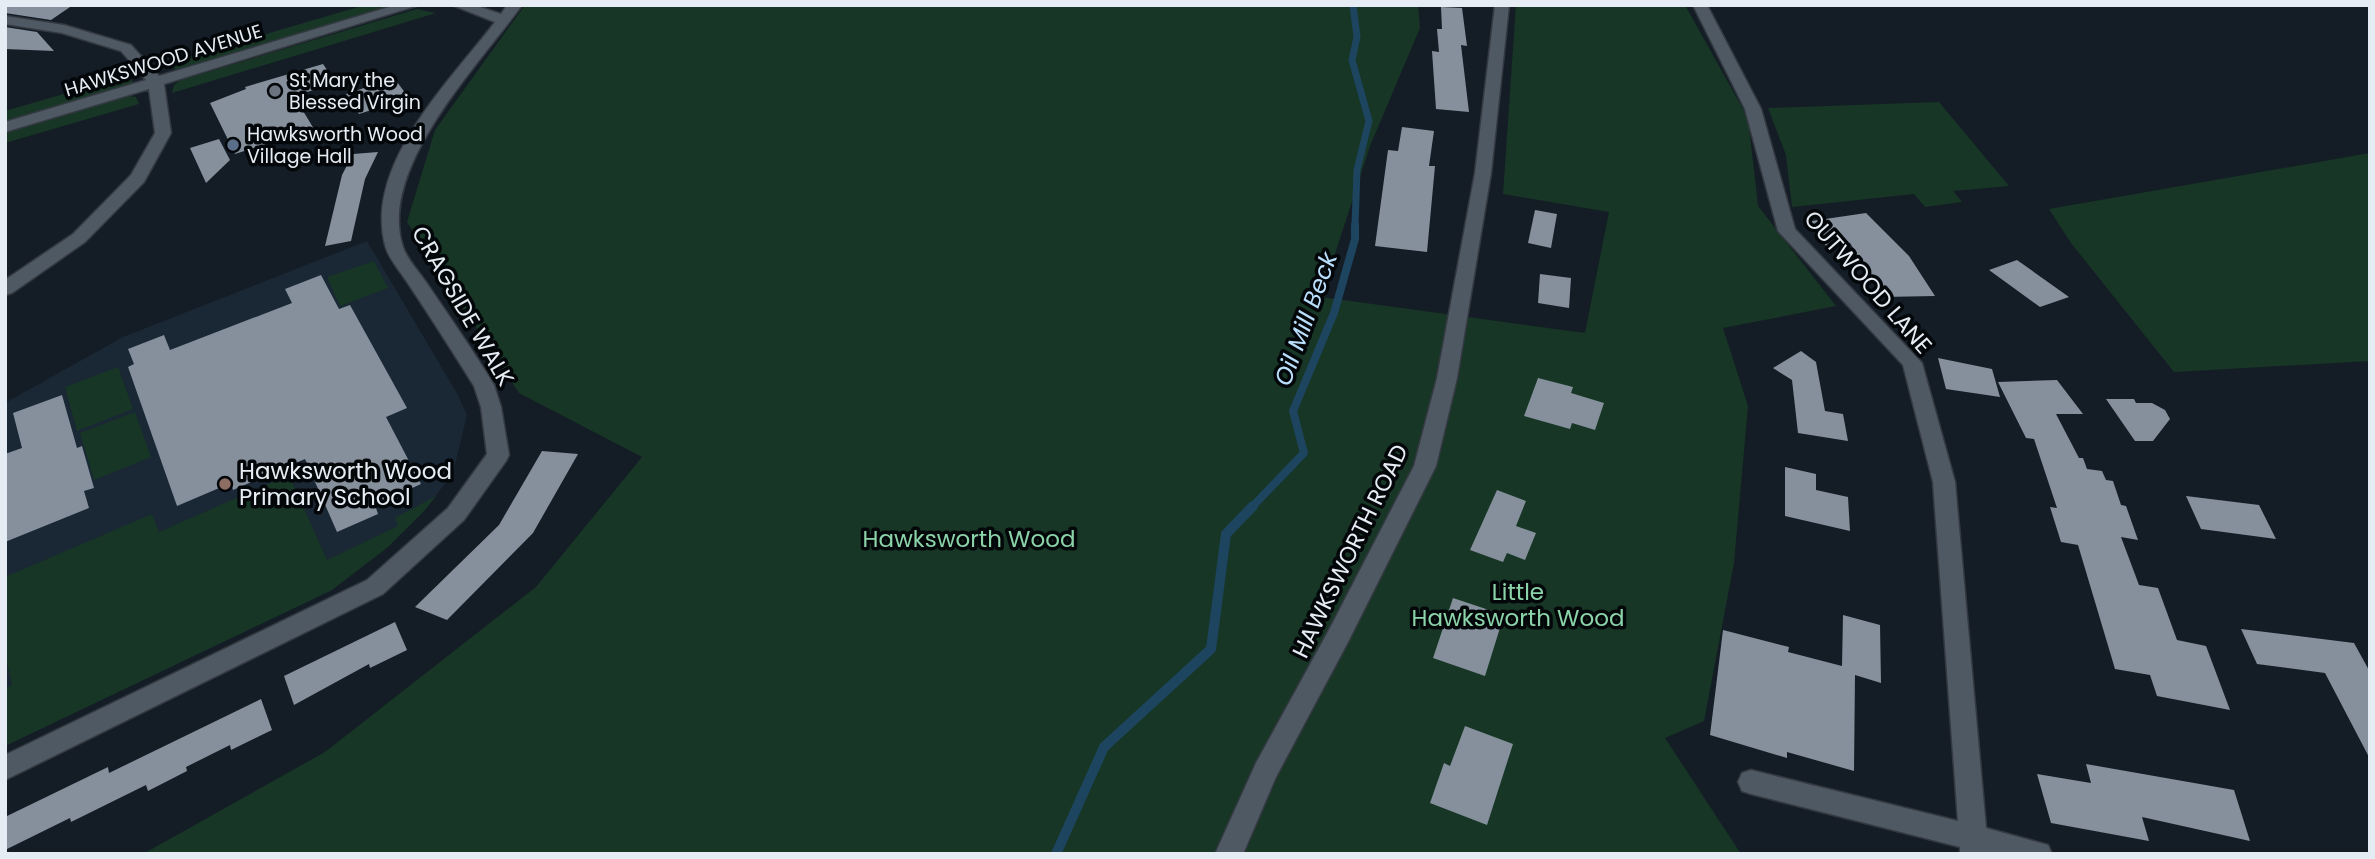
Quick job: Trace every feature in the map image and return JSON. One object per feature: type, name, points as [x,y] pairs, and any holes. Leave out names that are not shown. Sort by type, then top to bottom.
[{"type":"street","name":"HAWKSWOOD AVENUE","points":[[5,127],[412,5]]},
{"type":"street","points":[[459,5],[510,13]]},
{"type":"street","name":"HAWKSWORTH ROAD","points":[[1229,854],[1265,771],[1339,635],[1425,466],[1447,378],[1483,173],[1502,5]]},
{"type":"street","name":"OUTWOOD LANE","points":[[1700,5],[1753,109],[1787,231],[1912,363],[1944,482],[1973,846]]},
{"type":"street","name":"CRAGSIDE WALK","points":[[5,768],[375,587],[456,514],[498,455],[491,407],[484,384],[394,247],[390,227],[398,184],[416,135],[510,13]]},
{"type":"street","points":[[5,20],[64,29],[126,48],[156,82],[163,133],[138,178],[79,239],[5,289]]},
{"type":"street","points":[[1751,782],[1973,846],[2038,854]]},
{"type":"shaded area","name":"Hawksworth Wood Primary School","points":[[367,241],[458,395],[467,415],[453,473],[425,510],[387,547],[332,590],[5,746],[5,403],[123,337]]},
{"type":"green space","points":[[365,5],[396,5],[178,71],[167,63]]},
{"type":"green space","points":[[525,5],[1418,5],[1420,28],[1370,146],[1321,297],[1585,333],[1609,212],[1503,194],[1516,5],[1685,5],[1748,118],[1758,206],[1836,306],[1723,328],[1748,406],[1734,563],[1704,721],[1665,738],[1741,854],[143,854],[325,752],[536,587],[642,457],[519,393],[407,222],[435,130]]},
{"type":"green space","points":[[417,9],[436,13],[172,93],[174,85],[181,80]]},
{"type":"green space","points":[[129,75],[133,83],[125,87],[5,122],[5,111]]},
{"type":"green space","points":[[128,96],[136,97],[139,104],[5,143],[5,132]]},
{"type":"green space","points":[[1939,102],[2009,186],[1953,191],[1962,202],[1925,207],[1914,194],[1792,207],[1786,155],[1768,108]]},
{"type":"green space","points":[[2370,153],[2370,361],[2174,372],[2071,243],[2049,209]]},
{"type":"green space","points":[[374,261],[388,288],[340,306],[327,277]]},
{"type":"green space","points":[[118,367],[133,409],[77,431],[65,387]]},
{"type":"green space","points":[[135,412],[151,457],[94,480],[80,433]]},
{"type":"green space","points":[[289,475],[327,560],[398,526],[395,518],[436,496],[388,547],[332,590],[5,746],[5,689],[12,685],[5,654],[5,577],[152,514],[159,532]]},
{"type":"building","points":[[5,5],[73,5],[51,20],[5,13]]},
{"type":"building","points":[[1441,7],[1462,8],[1467,46],[1461,45],[1469,112],[1436,109],[1432,51],[1439,52],[1437,29],[1442,29]]},
{"type":"building","points":[[5,27],[37,32],[54,51],[5,49]]},
{"type":"building","points":[[323,64],[336,83],[294,96],[314,129],[235,154],[210,103],[246,89],[245,87]]},
{"type":"building","points":[[394,78],[409,98],[359,114],[346,94]]},
{"type":"building","points":[[1402,127],[1434,131],[1429,166],[1435,166],[1427,252],[1375,246],[1388,150],[1398,151]]},
{"type":"building","points":[[219,139],[230,160],[206,183],[190,148]]},
{"type":"building","points":[[378,152],[365,179],[351,241],[325,246],[342,175],[353,154]]},
{"type":"building","points":[[1535,210],[1557,214],[1551,248],[1528,243]]},
{"type":"building","points":[[1866,213],[1909,256],[1935,296],[1883,297],[1850,243],[1827,247],[1805,222]]},
{"type":"building","points":[[2017,260],[2069,297],[2040,307],[1989,270]]},
{"type":"building","points":[[1540,274],[1571,278],[1569,308],[1538,303]]},
{"type":"building","points":[[321,275],[339,309],[350,305],[407,408],[386,417],[421,484],[375,505],[378,514],[337,532],[305,459],[233,490],[231,483],[177,506],[128,367],[134,364],[128,349],[164,335],[170,350],[292,303],[285,289]]},
{"type":"building","points":[[1801,351],[1816,362],[1825,411],[1843,414],[1848,441],[1798,433],[1792,380],[1773,368]]},
{"type":"building","points":[[1938,358],[1992,369],[2000,397],[1946,389]]},
{"type":"building","points":[[1538,378],[1573,387],[1571,393],[1604,403],[1595,430],[1572,423],[1570,429],[1524,416]]},
{"type":"building","points":[[2057,380],[2083,414],[2056,414],[2079,458],[2083,458],[2087,469],[2102,471],[2106,480],[2113,481],[2121,505],[2126,506],[2138,540],[2121,537],[2139,585],[2158,588],[2177,640],[2206,646],[2230,710],[2157,696],[2150,675],[2115,669],[2078,545],[2061,542],[2050,507],[2057,508],[2034,439],[2026,438],[1998,382]]},
{"type":"building","points":[[62,395],[77,448],[82,446],[94,488],[84,491],[89,508],[5,542],[5,454],[22,448],[13,413]]},
{"type":"building","points":[[2106,399],[2134,399],[2136,403],[2152,403],[2165,410],[2170,419],[2153,441],[2135,441]]},
{"type":"building","points":[[542,451],[578,454],[533,533],[447,620],[415,607],[499,525]]},
{"type":"building","points":[[1785,467],[1816,474],[1816,490],[1848,497],[1850,531],[1785,516]]},
{"type":"building","points":[[1497,490],[1526,501],[1516,526],[1536,533],[1525,560],[1507,553],[1503,562],[1470,550]]},
{"type":"building","points":[[2186,496],[2259,505],[2276,539],[2201,529]]},
{"type":"building","points":[[1453,598],[1504,615],[1485,676],[1433,658]]},
{"type":"building","points":[[1843,615],[1880,625],[1881,683],[1855,675],[1854,771],[1787,752],[1787,758],[1710,735],[1723,630],[1789,647],[1788,652],[1842,666]]},
{"type":"building","points":[[395,622],[407,650],[370,668],[369,664],[294,705],[284,676]]},
{"type":"building","points":[[2241,629],[2354,643],[2370,672],[2370,759],[2325,673],[2257,664]]},
{"type":"building","points":[[261,699],[272,730],[231,750],[230,745],[186,767],[187,771],[148,791],[146,785],[71,822],[70,818],[5,850],[5,817],[108,767],[109,773]]},
{"type":"building","points":[[1465,726],[1513,744],[1487,825],[1430,803],[1444,763],[1450,766]]},
{"type":"building","points":[[2086,764],[2234,790],[2250,841],[2142,817],[2149,841],[2051,823],[2037,774],[2091,783]]},
{"type":"waterway","name":"Oil Mill Beck","points":[[1353,5],[1357,37],[1352,60],[1369,121],[1357,170],[1355,226]]},
{"type":"waterway","name":"Oil Mill Beck","points":[[1251,508],[1304,453],[1293,411],[1334,313],[1355,239],[1355,226]]},
{"type":"waterway","name":"Oil Mill Beck","points":[[1056,854],[1104,747],[1211,649],[1226,534],[1253,506]]},
{"type":"place","name":"St Mary the Blessed Virgin","points":[[275,91]]},
{"type":"place","name":"Hawksworth Wood Village Hall","points":[[233,145]]},
{"type":"place","name":"Hawksworth Wood Primary School","points":[[225,484]]},
{"type":"park label","name":"Hawksworth Wood","points":[[969,539]]},
{"type":"park label","name":"Little Hawksworth Wood","points":[[1518,605]]}]
